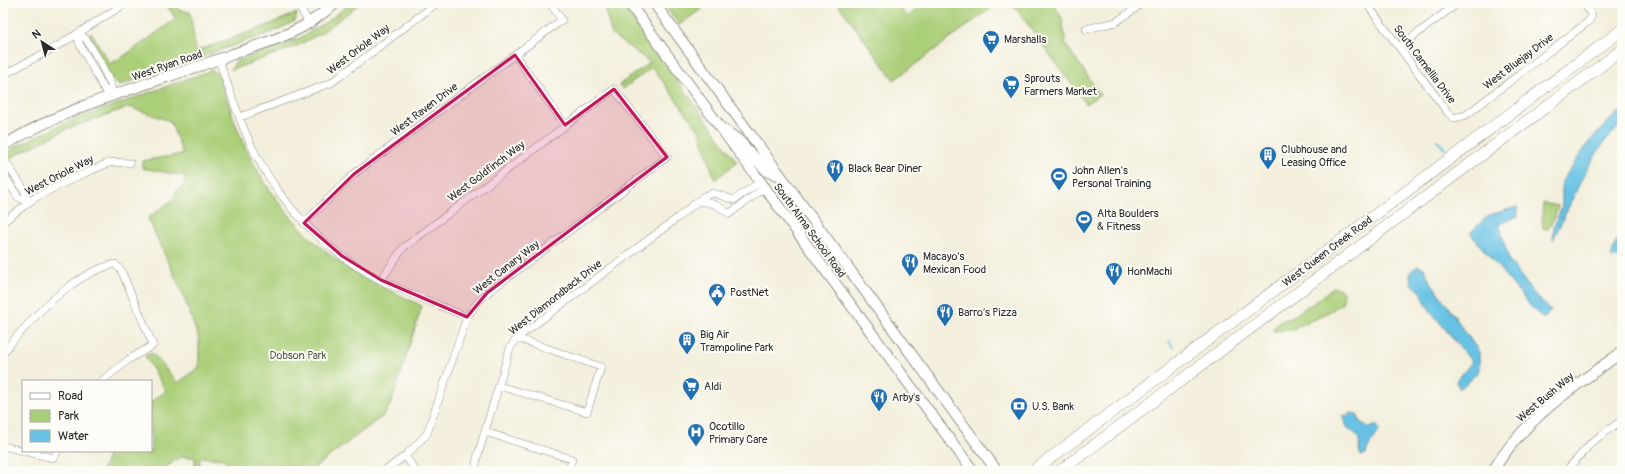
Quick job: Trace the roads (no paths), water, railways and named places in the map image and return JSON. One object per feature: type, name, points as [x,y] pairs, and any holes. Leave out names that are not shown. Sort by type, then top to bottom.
[{"type":"main road","name":"West Ryan Road","points":[[3,146],[58,116],[270,41],[309,23],[336,3]]},
{"type":"main road","name":"South Alma School Road","points":[[629,3],[973,471]]},
{"type":"main road","name":"South Alma School Road","points":[[654,3],[997,471]]},
{"type":"main road","name":"West Queen Creek Road","points":[[1033,471],[1622,30]]},
{"type":"main road","name":"West Queen Creek Road","points":[[1060,471],[1622,50]]},
{"type":"main road","points":[[717,124],[738,140],[767,171],[781,176]]},
{"type":"main road","name":"West Bush Way","points":[[1493,471],[1516,439],[1538,415],[1622,352]]},
{"type":"main road","points":[[1104,439],[1102,434],[1103,428],[1128,407],[1150,383]]},
{"type":"street","points":[[3,75],[78,34],[126,3]]},
{"type":"street","points":[[297,3],[309,23]]},
{"type":"street","name":"West Oriole Way","points":[[240,117],[331,83],[437,3]]},
{"type":"street","name":"West Raven Drive","points":[[304,223],[354,174],[562,20],[550,3]]},
{"type":"street","points":[[1086,29],[1116,22],[1143,3]]},
{"type":"street","name":"South Camellia Drive","points":[[1366,3],[1448,113],[1454,118]]},
{"type":"street","points":[[1399,47],[1458,3]]},
{"type":"street","name":"West Bluejay Drive","points":[[1454,118],[1466,115],[1589,21],[1592,16],[1584,3]]},
{"type":"street","points":[[78,34],[86,39],[99,60],[111,85],[112,97]]},
{"type":"street","points":[[515,55],[565,125]]},
{"type":"street","points":[[219,60],[254,152],[270,181],[304,223],[342,256],[381,280],[467,317]]},
{"type":"street","name":"West Goldfinch Way","points":[[381,280],[403,248],[614,89],[667,157]]},
{"type":"street","name":"West Canary Way","points":[[384,471],[405,456],[427,434],[467,317],[476,304],[487,293],[667,157]]},
{"type":"street","points":[[3,158],[25,191],[28,202]]},
{"type":"street","name":"West Oriole Way","points":[[3,222],[36,197],[78,176],[111,162],[130,163]]},
{"type":"street","points":[[3,174],[18,197],[28,202]]},
{"type":"street","points":[[698,202],[703,201],[718,205],[729,214],[762,185]]},
{"type":"street","name":"West Diamondback Drive","points":[[475,471],[510,348],[517,338],[704,196],[713,193],[734,200],[762,185]]},
{"type":"street","points":[[4,350],[37,313],[58,295],[79,280],[106,266],[115,264],[121,270],[153,345],[128,360],[103,380]]},
{"type":"street","points":[[499,386],[587,412],[601,367],[517,338]]},
{"type":"street","points":[[1566,471],[1592,442],[1622,420]]},
{"type":"street","points":[[485,432],[572,459],[568,471]]},
{"type":"street","points":[[3,446],[22,450]]},
{"type":"street","points":[[28,452],[54,458],[57,452]]},
{"type":"street","points":[[405,456],[416,471]]},
{"type":"water","points":[[1622,111],[1622,124],[1605,141],[1586,170],[1553,240],[1554,226],[1562,206],[1562,181],[1589,142],[1615,115]]},
{"type":"water","points":[[1517,207],[1518,216],[1499,224],[1509,260],[1536,297],[1551,310],[1544,319],[1533,309],[1470,233],[1489,215]]},
{"type":"water","points":[[1622,230],[1622,251],[1618,259],[1610,256]]},
{"type":"water","points":[[1418,266],[1424,268],[1429,279],[1479,352],[1479,371],[1460,389],[1456,382],[1472,362],[1429,309],[1419,290],[1411,283],[1410,275],[1412,270]]},
{"type":"water","points":[[1350,413],[1357,414],[1360,422],[1370,428],[1376,425],[1380,429],[1368,447],[1366,454],[1361,456],[1358,438],[1345,423],[1343,415],[1348,416]]},
{"type":"waterway","points":[[1437,140],[1445,149]]},
{"type":"waterway","points":[[1169,341],[1173,347]]},
{"type":"place","name":"Marshalls","points":[[991,54]]},
{"type":"place","name":"Sprouts Farmers Market","points":[[1011,99]]},
{"type":"place","name":"Clubhouse and Leasing Office","points":[[1268,170]]},
{"type":"place","name":"Black Bear Diner","points":[[835,183]]},
{"type":"place","name":"John Allen's Personal Training","points":[[1059,191]]},
{"type":"place","name":"Alta Boulders & Fitness","points":[[1084,234]]},
{"type":"place","name":"Macayo's Mexican Food","points":[[910,277]]},
{"type":"place","name":"HonMachi","points":[[1114,286]]},
{"type":"place","name":"PostNet","points":[[717,307]]},
{"type":"place","name":"Barro's Pizza","points":[[945,327]]},
{"type":"place","name":"Big Air Trampoline Park","points":[[687,355]]},
{"type":"place","name":"Aldi","points":[[691,401]]},
{"type":"place","name":"Arby's","points":[[879,412]]},
{"type":"place","name":"U.S. Bank","points":[[1019,421]]},
{"type":"place","name":"Ocotillo Primary Care","points":[[696,447]]},
{"type":"park label","name":"Dobson Park","points":[[298,355]]}]
